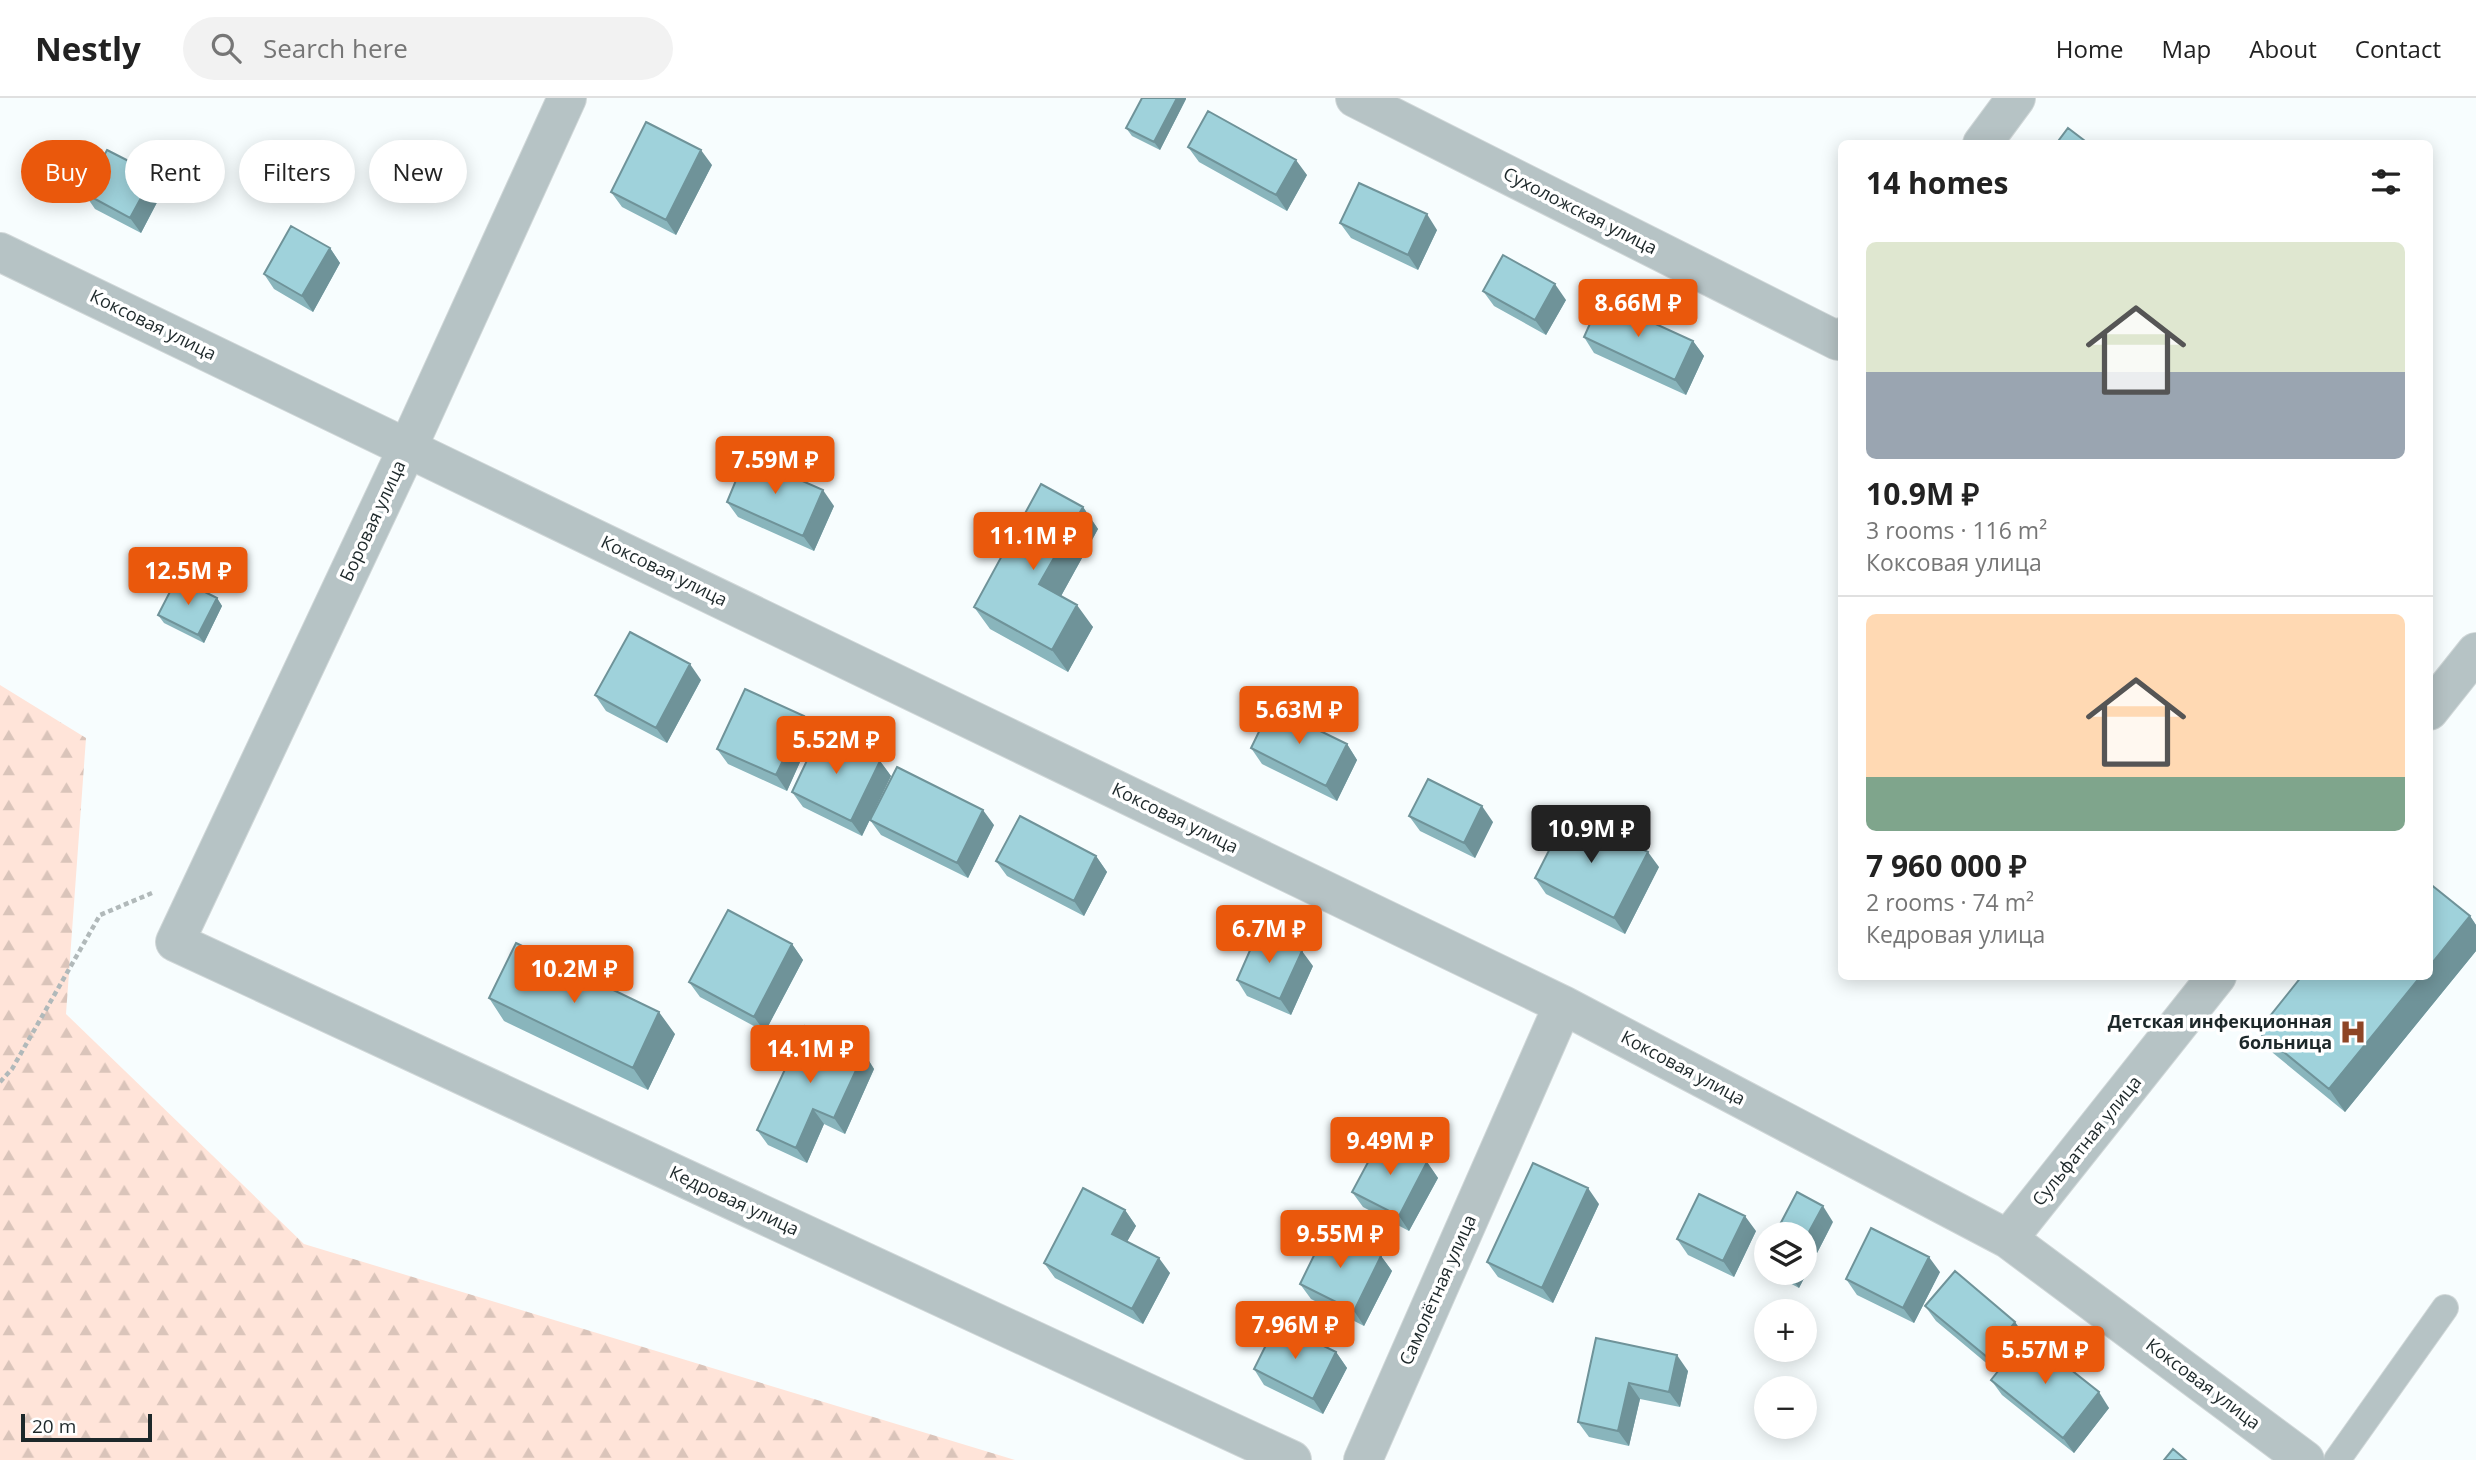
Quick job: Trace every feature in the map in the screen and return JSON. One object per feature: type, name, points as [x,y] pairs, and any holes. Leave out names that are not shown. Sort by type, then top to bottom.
[{"type":"street","name":"Боровая улица","points":[[175,942],[408,447],[567,98]]},
{"type":"street","name":"Сухоложская улица","points":[[1355,98],[1838,341]]},
{"type":"street","points":[[1985,140],[2016,98]]},
{"type":"street","name":"Коксовая улица","points":[[0,252],[1563,1005],[2008,1239],[2305,1460]]},
{"type":"street","points":[[2433,706],[2476,652]]},
{"type":"street","name":"Кедровая улица","points":[[175,942],[1292,1460]]},
{"type":"street","name":"Сульфатная улица","points":[[2008,1239],[2214,980]]},
{"type":"street","name":"Самолётная улица","points":[[1363,1460],[1563,1005]]},
{"type":"lane","points":[[2337,1460],[2445,1308]]},
{"type":"path","points":[[0,1082],[12,1069],[100,915],[210,869]]},
{"type":"green space","points":[[0,685],[86,738],[66,1014],[304,1244],[1015,1460],[0,1460]]},
{"type":"building","points":[[1142,98],[1177,98],[1154,142],[1126,128]]},
{"type":"building","points":[[1208,111],[1296,160],[1276,195],[1188,147]]},
{"type":"building","points":[[646,122],[701,150],[666,220],[611,192]]},
{"type":"building","points":[[2068,128],[2084,140],[2059,140]]},
{"type":"building","points":[[111,152],[125,159],[125,203],[138,203],[130,218],[102,203],[111,203]]},
{"type":"building","points":[[1359,183],[1427,214],[1408,255],[1340,223]]},
{"type":"building","points":[[291,226],[330,248],[302,296],[264,274]]},
{"type":"building","points":[[1503,255],[1555,284],[1535,320],[1483,291]]},
{"type":"building","points":[[1601,299],[1693,341],[1675,380],[1584,337]]},
{"type":"building","points":[[746,456],[823,490],[803,536],[727,502]]},
{"type":"building","points":[[1041,484],[1083,507],[1039,584],[1077,605],[1052,650],[974,607]]},
{"type":"building","points":[[177,578],[217,598],[198,635],[158,615]]},
{"type":"building","points":[[630,632],[690,664],[656,728],[595,695]]},
{"type":"building","points":[[745,689],[804,716],[776,775],[717,749]]},
{"type":"building","points":[[1271,707],[1347,744],[1326,786],[1251,748]]},
{"type":"building","points":[[821,731],[880,761],[851,821],[792,792]]},
{"type":"building","points":[[897,767],[983,810],[957,863],[870,820]]},
{"type":"building","points":[[1428,779],[1482,806],[1464,843],[1409,816]]},
{"type":"building","points":[[1569,811],[1648,852],[1614,918],[1535,878]]},
{"type":"building","points":[[1020,816],[1096,856],[1074,901],[996,861]]},
{"type":"building","points":[[2433,886],[2470,916],[2433,962]]},
{"type":"building","points":[[728,910],[792,944],[754,1017],[689,982]]},
{"type":"building","points":[[1258,932],[1302,951],[1280,999],[1237,980]]},
{"type":"building","points":[[516,943],[659,1012],[633,1068],[489,998]]},
{"type":"building","points":[[2299,980],[2418,980],[2329,1089],[2258,1031]]},
{"type":"building","points":[[805,1026],[864,1053],[834,1118],[813,1109],[796,1148],[757,1130]]},
{"type":"building","points":[[1381,1138],[1427,1162],[1399,1216],[1352,1192]]},
{"type":"building","points":[[1533,1163],[1588,1188],[1542,1288],[1487,1262]]},
{"type":"building","points":[[1083,1188],[1125,1210],[1112,1234],[1159,1258],[1132,1309],[1044,1263]]},
{"type":"building","points":[[1797,1192],[1823,1206],[1814,1222],[1781,1222]]},
{"type":"building","points":[[1699,1194],[1745,1216],[1723,1261],[1677,1239]]},
{"type":"building","points":[[1871,1228],[1929,1257],[1903,1308],[1846,1279]]},
{"type":"building","points":[[1327,1229],[1381,1256],[1354,1311],[1300,1284]]},
{"type":"building","points":[[1955,1271],[2015,1322],[1987,1357],[1925,1306]]},
{"type":"building","points":[[1277,1323],[1336,1352],[1313,1399],[1254,1369]]},
{"type":"building","points":[[2027,1335],[2099,1392],[2063,1438],[1991,1380]]},
{"type":"building","points":[[1596,1338],[1677,1355],[1669,1392],[1629,1383],[1618,1431],[1578,1422]]},
{"type":"building","points":[[2173,1449],[2186,1460],[2164,1460]]},
{"type":"place","name":"Детская инфекционная больница","points":[[2353,1032]]}]
